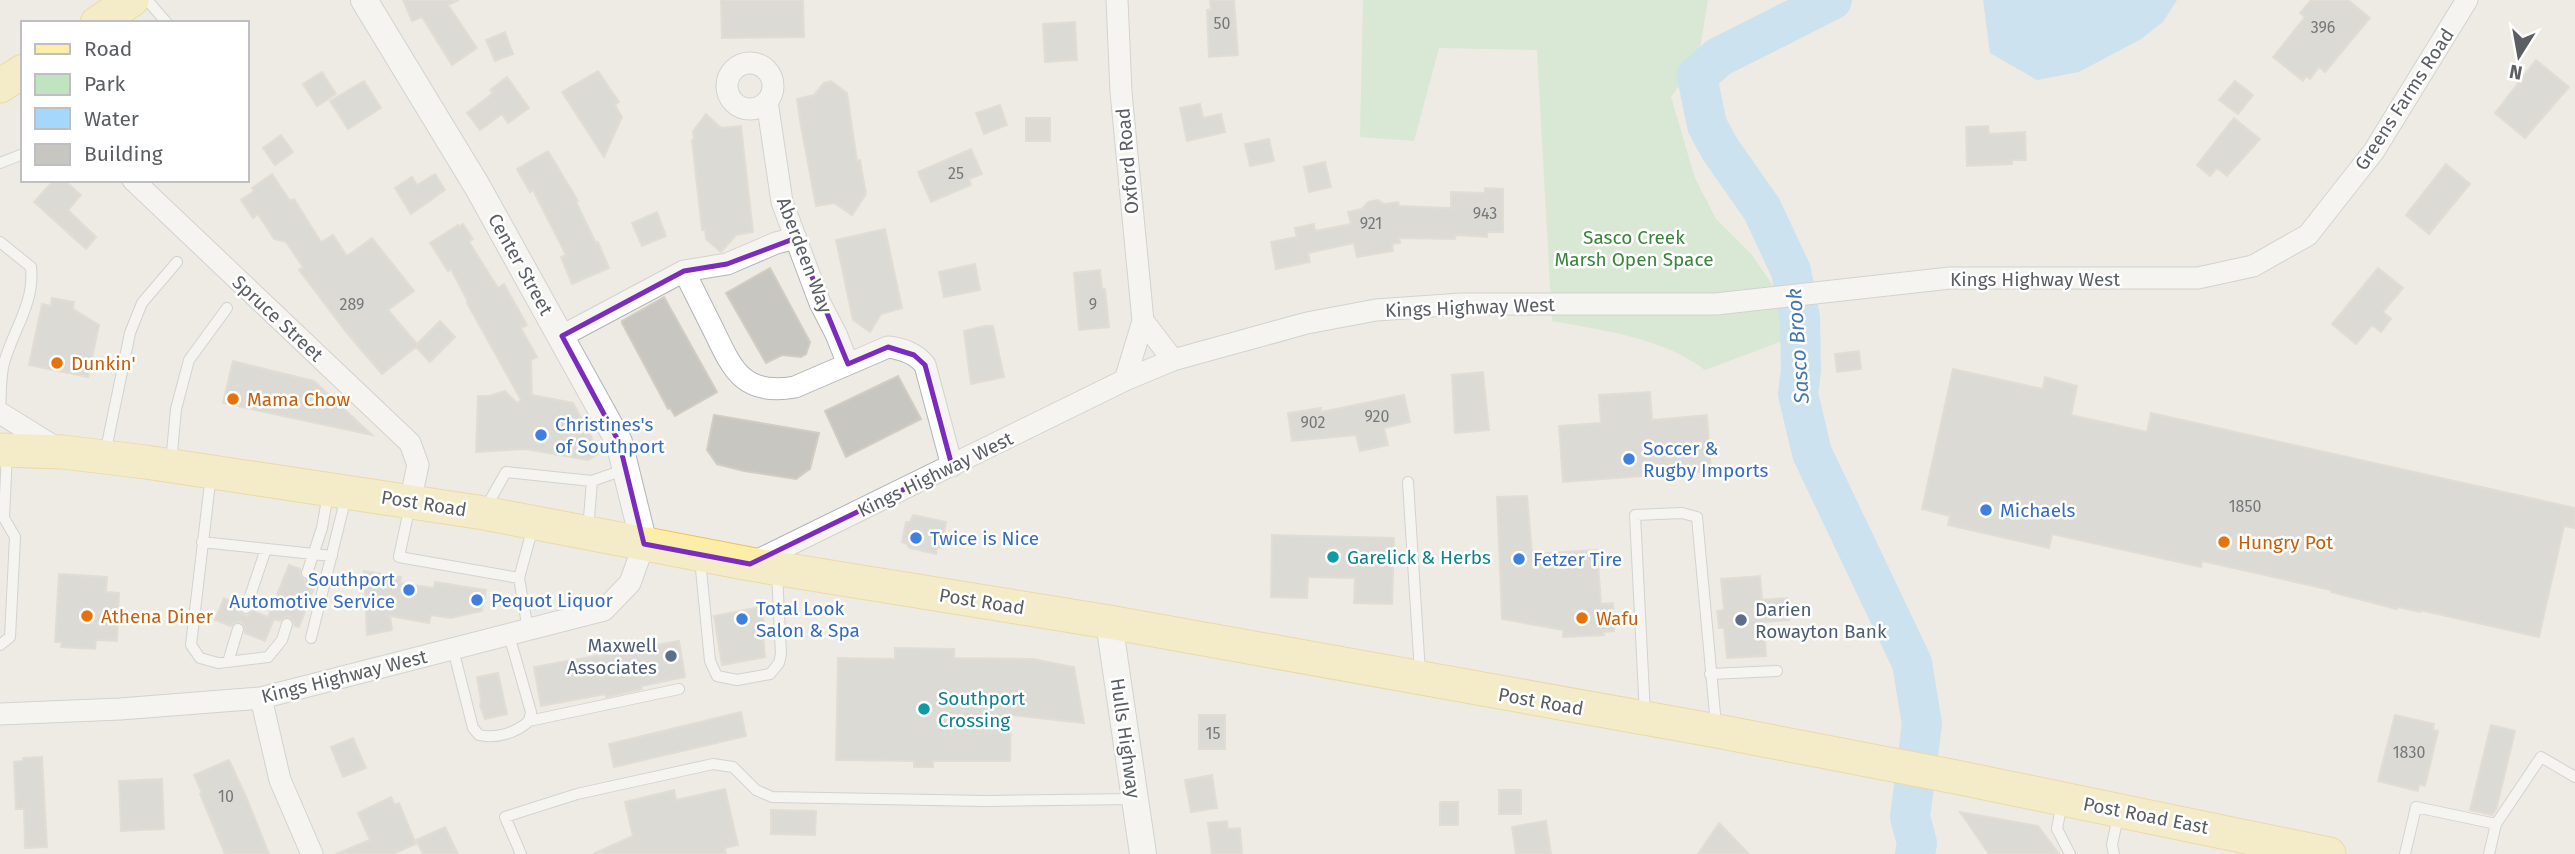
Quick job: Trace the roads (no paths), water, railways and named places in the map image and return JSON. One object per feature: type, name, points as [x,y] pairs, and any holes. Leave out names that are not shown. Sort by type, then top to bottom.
[{"type":"main road","points":[[100,21],[132,0]]},
{"type":"main road","name":"Post Road","points":[[3,451],[63,452],[105,457],[484,513],[764,566],[1110,622],[1717,731],[1961,778]]},
{"type":"main road","name":"Post Road East","points":[[1961,778],[2120,810],[2230,837],[2329,854]]},
{"type":"street","name":"Center Street","points":[[364,0],[477,186],[619,442],[644,544]]},
{"type":"street","name":"Oxford Road","points":[[1117,0],[1130,206],[1143,321],[1125,380]]},
{"type":"street","name":"Greens Farms Road","points":[[2199,278],[2253,266],[2308,235],[2374,151],[2467,0]]},
{"type":"street","name":"Aberdeen Way","points":[[767,101],[782,202],[820,303],[848,364]]},
{"type":"street","name":"Spruce Street","points":[[137,182],[410,443],[418,465],[410,502]]},
{"type":"street","points":[[562,336],[684,271],[727,264],[776,243],[796,238]]},
{"type":"street","points":[[684,271],[732,370],[756,386],[779,390],[795,387],[888,347],[904,350],[920,358],[925,365],[952,466]]},
{"type":"street","name":"Kings Highway West","points":[[764,566],[952,466],[1125,380],[1173,360],[1307,323],[1376,310],[1461,304],[1716,304],[1950,278],[2199,278]]},
{"type":"street","points":[[1143,321],[1173,360]]},
{"type":"street","points":[[0,413],[63,452]]},
{"type":"street","name":"Kings Highway West","points":[[0,714],[120,709],[261,698],[604,610],[630,583],[644,544]]},
{"type":"street","name":"Hulls Highway","points":[[1110,622],[1143,854]]},
{"type":"street","points":[[261,698],[280,780],[312,854]]},
{"type":"lane","points":[[147,0],[165,21]]},
{"type":"lane","points":[[0,163],[21,155]]},
{"type":"lane","points":[[0,242],[31,267],[33,282],[22,321],[3,364],[0,413]]},
{"type":"lane","points":[[105,457],[130,333],[142,303],[177,262]]},
{"type":"lane","points":[[171,466],[176,409],[189,360],[227,308]]},
{"type":"lane","points":[[0,645],[10,637],[15,537],[2,518],[3,451]]},
{"type":"lane","points":[[484,513],[506,472],[592,481],[626,469]]},
{"type":"lane","points":[[211,471],[191,645],[200,658],[218,663],[268,657],[282,640],[287,624]]},
{"type":"lane","points":[[587,533],[592,481]]},
{"type":"lane","points":[[1408,482],[1421,679]]},
{"type":"lane","points":[[307,573],[338,490]]},
{"type":"lane","points":[[311,638],[332,556],[338,490]]},
{"type":"lane","points":[[410,502],[399,557],[519,579]]},
{"type":"lane","points":[[1645,720],[1635,515],[1682,513],[1697,517],[1717,731]]},
{"type":"lane","points":[[530,721],[530,702],[519,632],[519,579],[534,523]]},
{"type":"lane","points":[[202,542],[332,556]]},
{"type":"lane","points":[[246,608],[266,549]]},
{"type":"lane","points":[[700,554],[710,661],[717,677],[727,680],[770,674],[779,663],[781,654],[764,566]]},
{"type":"lane","points":[[228,662],[238,629]]},
{"type":"lane","points":[[453,649],[473,728],[479,736],[496,737],[522,728],[530,721],[679,689]]},
{"type":"lane","points":[[1710,674],[1777,671]]},
{"type":"lane","points":[[2489,854],[2496,824],[2541,757],[2575,777]]},
{"type":"lane","points":[[521,854],[505,817],[577,794],[713,764],[733,767],[757,790],[772,797],[985,801],[1135,799]]},
{"type":"lane","points":[[2063,798],[2057,830],[2070,854]]},
{"type":"lane","points":[[2405,854],[2416,807],[2496,824]]},
{"type":"lane","points":[[2114,854],[2112,845],[2120,810]]},
{"type":"water","points":[[1983,0],[2177,0],[2163,22],[2141,39],[2079,72],[2037,80],[1990,53]]},
{"type":"waterway","name":"Sasco Brook","points":[[1832,0],[1719,57],[1697,76],[1707,125],[1720,149],[1762,209],[1791,271],[1800,318],[1801,370],[1798,394],[1812,453],[1912,663],[1922,724],[1910,817],[1917,843],[1915,854]]},
{"type":"place","name":"Dunkin'","points":[[57,363]]},
{"type":"place","name":"Mama Chow","points":[[233,399]]},
{"type":"place","name":"Christines's of Southport","points":[[541,435]]},
{"type":"place","name":"Soccer & Rugby Imports","points":[[1629,459]]},
{"type":"place","name":"Michaels","points":[[1986,510]]},
{"type":"place","name":"Twice is Nice","points":[[916,538]]},
{"type":"place","name":"Hungry Pot","points":[[2224,542]]},
{"type":"place","name":"Garelick & Herbs","points":[[1333,557]]},
{"type":"place","name":"Fetzer Tire","points":[[1519,559]]},
{"type":"place","name":"Southport Automotive Service","points":[[409,590]]},
{"type":"place","name":"Pequot Liquor","points":[[477,600]]},
{"type":"place","name":"Athena Diner","points":[[87,616]]},
{"type":"place","name":"Wafu","points":[[1582,618]]},
{"type":"place","name":"Total Look Salon & Spa","points":[[742,619]]},
{"type":"place","name":"Darien Rowayton Bank","points":[[1741,620]]},
{"type":"place","name":"Maxwell Associates","points":[[671,656]]},
{"type":"place","name":"Southport Crossing","points":[[924,709]]},
{"type":"park label","name":"Sasco Creek Marsh Open Space","points":[[1634,248]]}]
